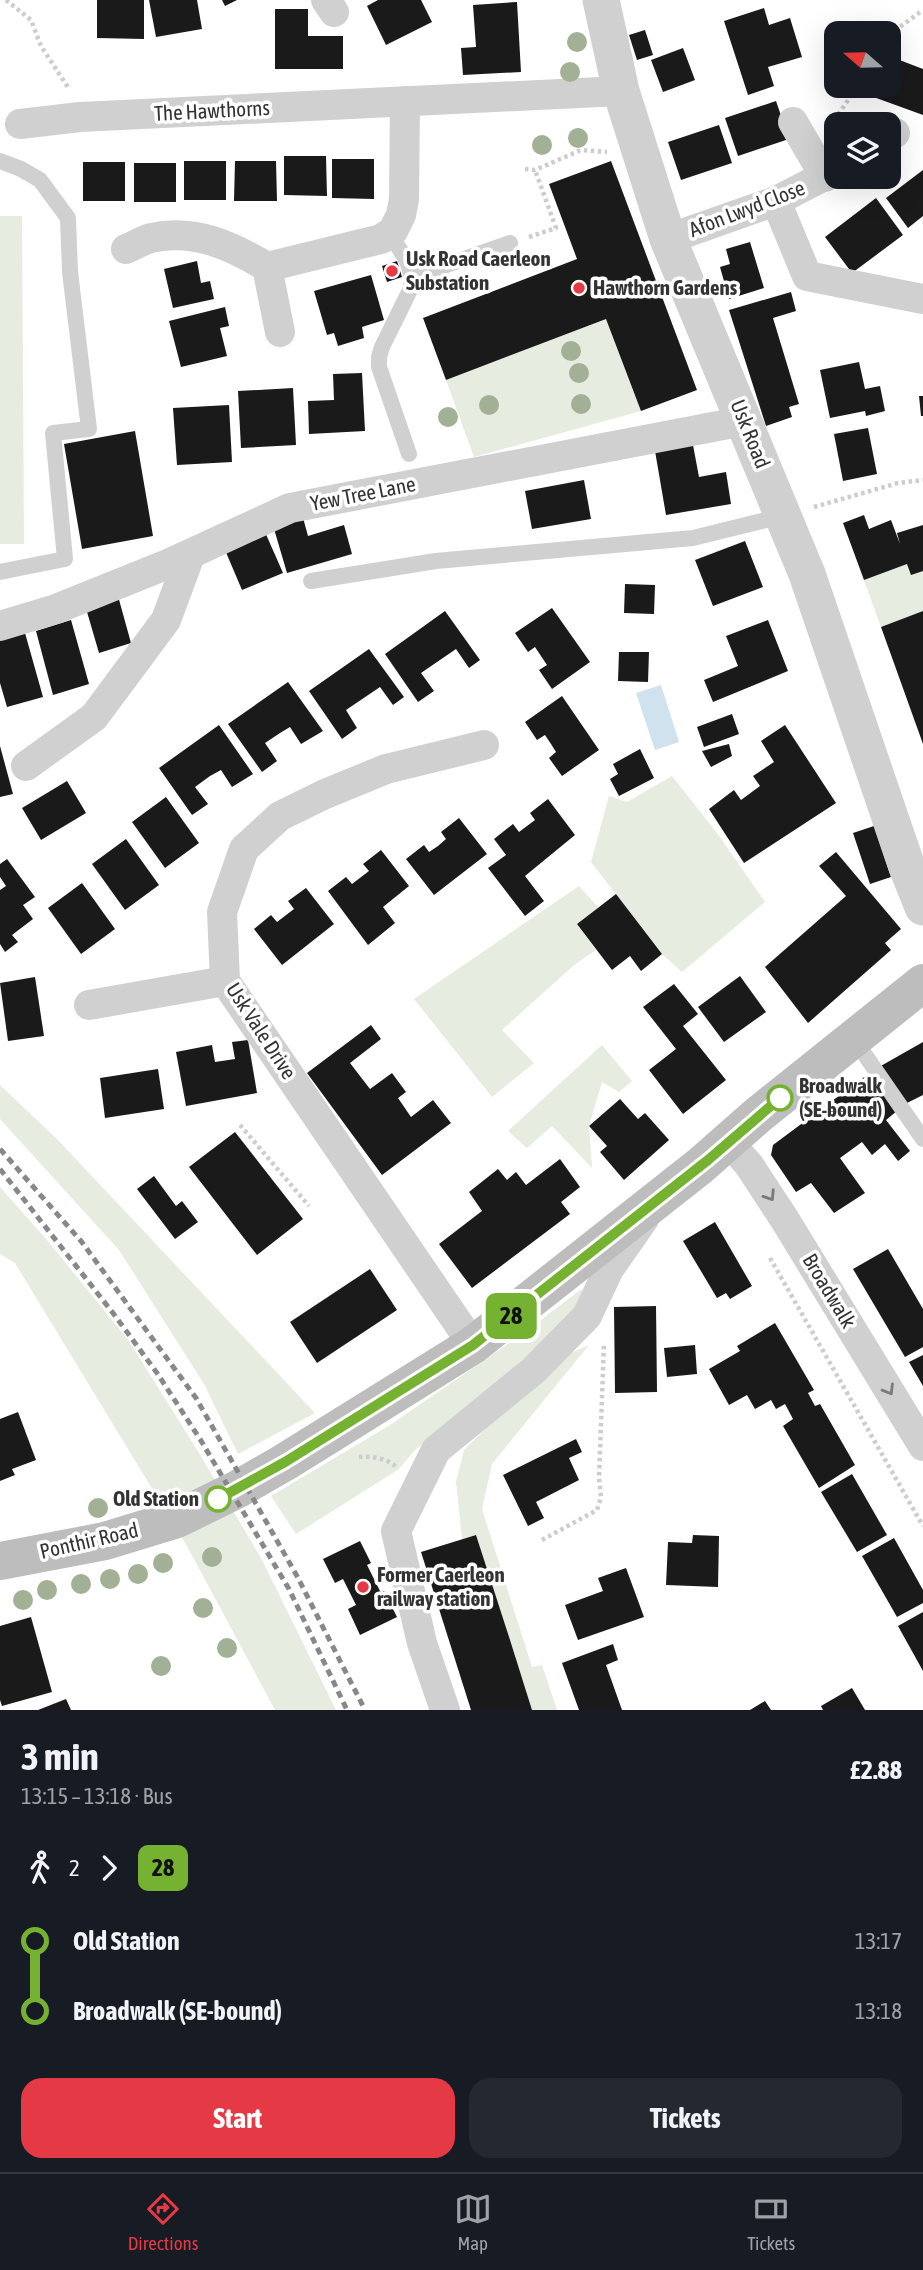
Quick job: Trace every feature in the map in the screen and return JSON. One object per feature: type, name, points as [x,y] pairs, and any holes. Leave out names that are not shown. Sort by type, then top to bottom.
[{"type":"main road","name":"Ponthir Road","points":[[0,1561],[105,1541],[177,1519],[285,1462],[473,1345],[729,1142],[758,1115],[923,983]]},
{"type":"street","name":"Usk Road","points":[[601,0],[621,91],[668,239],[807,575],[915,870],[923,907]]},
{"type":"street","name":"The Hawthorns","points":[[10,123],[80,117],[621,91]]},
{"type":"street","points":[[126,249],[150,238],[177,235],[212,239],[267,267],[373,241],[389,234],[401,215],[404,199],[405,102]]},
{"type":"street","name":"Afon Lwyd Close","points":[[668,239],[776,201],[824,166],[793,122]]},
{"type":"street","points":[[776,201],[807,276],[923,299]]},
{"type":"street","points":[[267,267],[280,332]]},
{"type":"street","name":"Yew Tree Lane","points":[[0,626],[56,609],[190,555],[290,508],[744,421]]},
{"type":"street","points":[[26,766],[94,717],[166,620],[190,555]]},
{"type":"street","name":"Usk Vale Drive","points":[[473,1345],[225,981],[222,912],[244,849],[280,816],[386,769],[484,744]]},
{"type":"street","points":[[89,1005],[225,981]]},
{"type":"street","name":"Broadwalk","points":[[729,1142],[749,1165],[785,1220],[923,1446]]},
{"type":"street","points":[[445,1710],[422,1643],[396,1531],[436,1450],[534,1370],[587,1317],[609,1269],[659,1198]]},
{"type":"lane","points":[[0,161],[40,180],[68,218],[70,272],[89,429],[53,433],[65,559],[0,572]]},
{"type":"lane","points":[[389,234],[407,259],[412,277],[411,288],[379,357],[379,367],[409,454]]},
{"type":"lane","points":[[412,277],[510,243]]},
{"type":"lane","points":[[311,581],[436,561],[693,538],[782,516]]},
{"type":"lane","points":[[854,1039],[923,1139]]},
{"type":"path","points":[[6,0],[31,20],[41,46],[74,97],[80,117]]},
{"type":"path","points":[[901,26],[923,10]]},
{"type":"path","points":[[525,169],[535,170],[581,150],[593,150],[621,153],[646,169]]},
{"type":"path","points":[[510,243],[556,228],[535,170]]},
{"type":"path","points":[[782,516],[898,482],[923,480]]},
{"type":"path","points":[[240,1125],[309,1206]]},
{"type":"path","points":[[764,1248],[923,1526]]},
{"type":"path","points":[[542,1540],[597,1510],[601,1497],[599,1478],[604,1338]]},
{"type":"path","points":[[353,1459],[362,1456],[378,1458],[391,1462],[399,1469]]},
{"type":"shaded area","points":[[0,216],[22,216],[24,544],[0,544]]},
{"type":"shaded area","points":[[606,319],[641,411],[474,457],[446,380]]},
{"type":"shaded area","points":[[907,564],[923,571],[923,611],[881,627],[864,580]]},
{"type":"shaded area","points":[[672,776],[717,833],[765,902],[682,972],[662,954],[591,862],[609,796],[627,802]]},
{"type":"shaded area","points":[[579,886],[598,907],[577,924],[596,950],[574,965],[502,1030],[534,1063],[492,1097],[414,999]]},
{"type":"shaded area","points":[[602,1045],[632,1081],[619,1092],[602,1082],[589,1126],[592,1168],[552,1126],[527,1148],[508,1131]]},
{"type":"shaded area","points":[[0,1085],[57,1139],[315,1413],[238,1454],[204,1384],[119,1250],[0,1119]]},
{"type":"shaded area","points":[[0,1187],[129,1341],[261,1558],[336,1710],[275,1710],[187,1546],[15,1263],[0,1254]]},
{"type":"shaded area","points":[[580,1290],[587,1290],[585,1298],[556,1332],[414,1451],[399,1469],[296,1534],[271,1496],[390,1425],[528,1330]]},
{"type":"shaded area","points":[[589,1345],[492,1464],[482,1509],[532,1667],[542,1665],[557,1710],[532,1710],[476,1535],[462,1539],[456,1482],[464,1450],[557,1359]]},
{"type":"water","points":[[661,685],[679,742],[655,750],[636,693]]},
{"type":"building","points":[[97,0],[144,0],[144,39],[97,38]]},
{"type":"building","points":[[149,0],[197,0],[202,29],[156,37]]},
{"type":"building","points":[[222,0],[237,0],[225,6]]},
{"type":"building","points":[[378,0],[421,0],[432,22],[386,45],[367,6]]},
{"type":"building","points":[[517,2],[521,72],[463,75],[461,48],[476,47],[473,5]]},
{"type":"building","points":[[764,8],[769,25],[790,18],[802,57],[768,67],[774,86],[748,95],[724,21]]},
{"type":"building","points":[[275,9],[308,9],[308,36],[343,36],[343,69],[275,69]]},
{"type":"building","points":[[645,30],[653,55],[637,60],[629,35]]},
{"type":"building","points":[[683,48],[695,80],[663,92],[651,60]]},
{"type":"building","points":[[901,61],[923,69],[923,115],[876,98],[901,98]]},
{"type":"building","points":[[776,101],[789,139],[738,156],[725,118]]},
{"type":"building","points":[[719,125],[732,163],[681,180],[668,142]]},
{"type":"building","points":[[284,156],[326,156],[327,196],[284,195]]},
{"type":"building","points":[[332,159],[374,159],[374,199],[332,198]]},
{"type":"building","points":[[184,161],[226,161],[226,200],[184,200]]},
{"type":"building","points":[[235,161],[276,161],[277,201],[234,201]]},
{"type":"building","name":"Hawthorn Gardens","points":[[611,161],[697,390],[641,411],[606,319],[446,380],[423,318],[577,259],[549,184]]},
{"type":"building","points":[[83,162],[125,162],[125,201],[83,201]]},
{"type":"building","points":[[134,163],[176,163],[176,202],[134,202]]},
{"type":"building","points":[[923,170],[923,216],[908,228],[886,198]]},
{"type":"building","points":[[876,198],[903,235],[852,273],[825,237]]},
{"type":"building","points":[[750,242],[764,288],[729,299],[720,267],[730,264],[726,249]]},
{"type":"building","points":[[197,261],[201,283],[210,281],[214,299],[173,308],[164,269]]},
{"type":"building","name":"Usk Road Caerleon Substation","points":[[397,261],[402,277],[387,282],[382,266]]},
{"type":"building","points":[[371,275],[384,320],[362,327],[364,338],[338,346],[334,333],[327,335],[314,291]]},
{"type":"building","points":[[791,292],[796,311],[773,318],[799,404],[789,407],[792,417],[766,426],[729,310]]},
{"type":"building","points":[[225,307],[229,326],[220,328],[227,356],[181,367],[169,321]]},
{"type":"building","points":[[859,362],[865,389],[880,386],[885,411],[866,416],[865,411],[830,418],[820,370]]},
{"type":"building","points":[[362,373],[365,431],[309,434],[308,401],[334,400],[333,374]]},
{"type":"building","points":[[293,388],[296,445],[241,448],[238,391]]},
{"type":"building","points":[[919,396],[923,396],[923,416],[921,416]]},
{"type":"building","points":[[229,405],[232,462],[177,465],[173,408]]},
{"type":"building","points":[[868,428],[877,474],[843,481],[834,434]]},
{"type":"building","points":[[135,431],[153,536],[82,549],[64,444]]},
{"type":"building","points":[[693,445],[699,477],[726,472],[731,504],[666,515],[655,451]]},
{"type":"building","points":[[584,480],[591,519],[532,529],[525,491]]},
{"type":"building","points":[[302,514],[308,536],[344,525],[352,554],[287,573],[272,522]]},
{"type":"building","points":[[864,515],[869,529],[891,520],[900,544],[897,533],[923,525],[923,571],[911,575],[907,564],[864,580],[843,523]]},
{"type":"building","points":[[265,532],[283,573],[242,590],[225,550]]},
{"type":"building","points":[[745,541],[763,587],[713,606],[695,560]]},
{"type":"building","points":[[625,584],[655,585],[654,614],[624,613]]},
{"type":"building","points":[[118,596],[131,643],[99,653],[85,605]]},
{"type":"building","points":[[552,608],[590,662],[552,689],[539,670],[547,665],[535,647],[528,652],[515,633]]},
{"type":"building","points":[[445,611],[480,660],[469,668],[456,649],[421,673],[434,691],[418,702],[385,654]]},
{"type":"building","points":[[923,611],[923,744],[881,627]]},
{"type":"building","points":[[71,620],[89,684],[53,695],[36,631]]},
{"type":"building","points":[[768,620],[788,671],[713,702],[704,680],[738,666],[726,636]]},
{"type":"building","points":[[25,633],[43,697],[7,707],[0,683],[0,640]]},
{"type":"building","points":[[369,649],[404,697],[393,705],[380,687],[346,710],[357,728],[342,739],[309,691]]},
{"type":"building","points":[[619,652],[649,652],[648,682],[618,681]]},
{"type":"building","points":[[288,682],[323,731],[301,744],[290,727],[265,743],[277,761],[262,772],[228,724]]},
{"type":"building","points":[[562,696],[599,750],[562,776],[549,758],[556,752],[545,735],[537,740],[525,722]]},
{"type":"building","points":[[732,714],[739,734],[704,747],[697,727]]},
{"type":"building","points":[[219,725],[253,774],[232,787],[221,770],[210,776],[195,787],[208,804],[192,815],[159,768]]},
{"type":"building","points":[[785,725],[836,803],[744,863],[709,809],[734,790],[741,800],[760,786],[753,776],[774,762],[761,741]]},
{"type":"building","points":[[729,744],[732,756],[711,767],[702,751]]},
{"type":"building","points":[[0,746],[13,794],[0,797]]},
{"type":"building","points":[[640,749],[654,778],[619,796],[610,779],[618,774],[613,764]]},
{"type":"building","points":[[67,781],[86,813],[41,840],[22,808]]},
{"type":"building","points":[[166,797],[199,843],[165,868],[132,822]]},
{"type":"building","points":[[548,799],[575,835],[525,876],[544,901],[525,916],[488,868],[506,855],[494,839],[513,824],[519,832],[535,820],[530,813]]},
{"type":"building","points":[[459,818],[487,854],[434,895],[406,859],[424,845],[429,852],[438,846],[446,839],[441,832]]},
{"type":"building","points":[[874,826],[891,877],[870,884],[853,833]]},
{"type":"building","points":[[126,839],[159,885],[125,910],[92,864]]},
{"type":"building","points":[[381,850],[409,886],[383,907],[395,923],[368,945],[328,891],[346,877],[352,884],[369,871],[363,864]]},
{"type":"building","points":[[836,852],[901,929],[885,943],[891,950],[808,1023],[765,967],[846,896],[819,866]]},
{"type":"building","points":[[7,859],[35,897],[23,905],[33,919],[12,935],[18,942],[5,952],[0,944],[0,890],[6,886],[0,877],[0,864]]},
{"type":"building","points":[[82,883],[115,929],[81,954],[48,908]]},
{"type":"building","points":[[306,888],[334,924],[282,965],[254,929],[271,915],[277,922],[294,909],[288,901]]},
{"type":"building","points":[[616,894],[662,954],[641,971],[630,956],[612,970],[577,924]]},
{"type":"building","points":[[740,976],[766,1012],[724,1042],[698,1007]]},
{"type":"building","points":[[35,977],[44,1036],[8,1041],[0,983]]},
{"type":"building","points":[[674,984],[698,1014],[683,1026],[726,1080],[683,1114],[649,1070],[676,1049],[643,1007]]},
{"type":"building","points":[[371,1025],[381,1039],[350,1063],[370,1089],[392,1073],[406,1092],[398,1098],[411,1117],[433,1100],[451,1123],[382,1175],[307,1073]]},
{"type":"building","points":[[248,1040],[257,1093],[186,1106],[176,1052],[212,1045],[215,1062],[235,1059],[232,1042]]},
{"type":"building","points":[[923,1042],[923,1095],[905,1104],[879,1067]]},
{"type":"building","points":[[158,1069],[164,1109],[105,1118],[100,1078]]},
{"type":"building","points":[[871,1072],[897,1111],[886,1120],[910,1151],[898,1161],[885,1144],[872,1155],[862,1142],[840,1158],[865,1193],[834,1213],[811,1183],[796,1192],[771,1155],[773,1145]]},
{"type":"building","points":[[620,1099],[638,1119],[645,1113],[669,1140],[624,1180],[600,1152],[607,1146],[589,1126]]},
{"type":"building","points":[[235,1132],[303,1219],[257,1255],[189,1167]]},
{"type":"building","points":[[560,1159],[580,1187],[561,1202],[570,1214],[472,1288],[439,1244],[482,1211],[469,1192],[498,1169],[507,1180],[516,1172],[526,1185]]},
{"type":"building","points":[[154,1176],[176,1206],[182,1201],[198,1222],[175,1239],[137,1189]]},
{"type":"building","points":[[715,1222],[752,1286],[730,1299],[726,1293],[717,1298],[683,1241]]},
{"type":"building","points":[[888,1249],[923,1309],[923,1347],[905,1357],[853,1269]]},
{"type":"building","points":[[370,1269],[397,1310],[317,1363],[290,1322]]},
{"type":"building","points":[[656,1306],[657,1392],[615,1393],[614,1307]]},
{"type":"building","points":[[775,1323],[814,1390],[808,1393],[815,1406],[820,1404],[855,1465],[819,1488],[783,1426],[793,1419],[785,1404],[776,1409],[771,1400],[755,1409],[747,1395],[729,1405],[709,1369],[740,1351],[737,1346]]},
{"type":"building","points":[[695,1345],[697,1374],[667,1377],[664,1348]]},
{"type":"building","points":[[923,1355],[923,1386],[909,1362]]},
{"type":"building","points":[[18,1412],[36,1460],[12,1469],[15,1475],[0,1481],[0,1419]]},
{"type":"building","points":[[576,1439],[582,1452],[569,1458],[579,1480],[536,1502],[544,1518],[528,1526],[503,1475]]},
{"type":"building","points":[[852,1474],[887,1535],[857,1552],[821,1492]]},
{"type":"building","points":[[476,1535],[532,1710],[471,1710],[421,1552]]},
{"type":"building","points":[[693,1535],[719,1536],[718,1587],[666,1585],[668,1542],[692,1543]]},
{"type":"building","points":[[894,1538],[923,1590],[923,1603],[897,1617],[862,1556]]},
{"type":"building","name":"Former Caerleon railway station","points":[[360,1541],[371,1563],[367,1565],[397,1617],[360,1635],[348,1609],[356,1605],[343,1579],[335,1583],[323,1559]]},
{"type":"building","points":[[626,1568],[644,1617],[578,1640],[565,1605],[603,1591],[598,1578]]},
{"type":"building","points":[[923,1612],[923,1671],[898,1626]]},
{"type":"building","points":[[31,1617],[52,1692],[2,1706],[0,1626]]},
{"type":"building","points":[[613,1644],[618,1660],[606,1665],[622,1710],[579,1710],[562,1663]]},
{"type":"building","points":[[852,1688],[865,1710],[823,1710],[821,1706]]},
{"type":"building","points":[[66,1699],[71,1710],[38,1710]]},
{"type":"building","points":[[765,1701],[771,1710],[750,1710]]},
{"type":"railway","points":[[0,1149],[81,1241],[196,1398],[297,1576],[365,1710]]},
{"type":"railway","points":[[0,1169],[113,1313],[157,1373],[200,1439],[289,1589],[347,1710]]},
{"type":"bus line","name":"28","points":[[218,1499],[285,1462],[473,1345],[708,1160],[780,1098]]},
{"type":"place","name":"Usk Road Caerleon Substation","points":[[392,271]]},
{"type":"place","name":"Hawthorn Gardens","points":[[579,288]]},
{"type":"place","name":"Broadwalk (SE-bound)","points":[[780,1098]]},
{"type":"place","name":"Old Station","points":[[218,1499]]},
{"type":"place","name":"Former Caerleon railway station","points":[[363,1587]]}]
